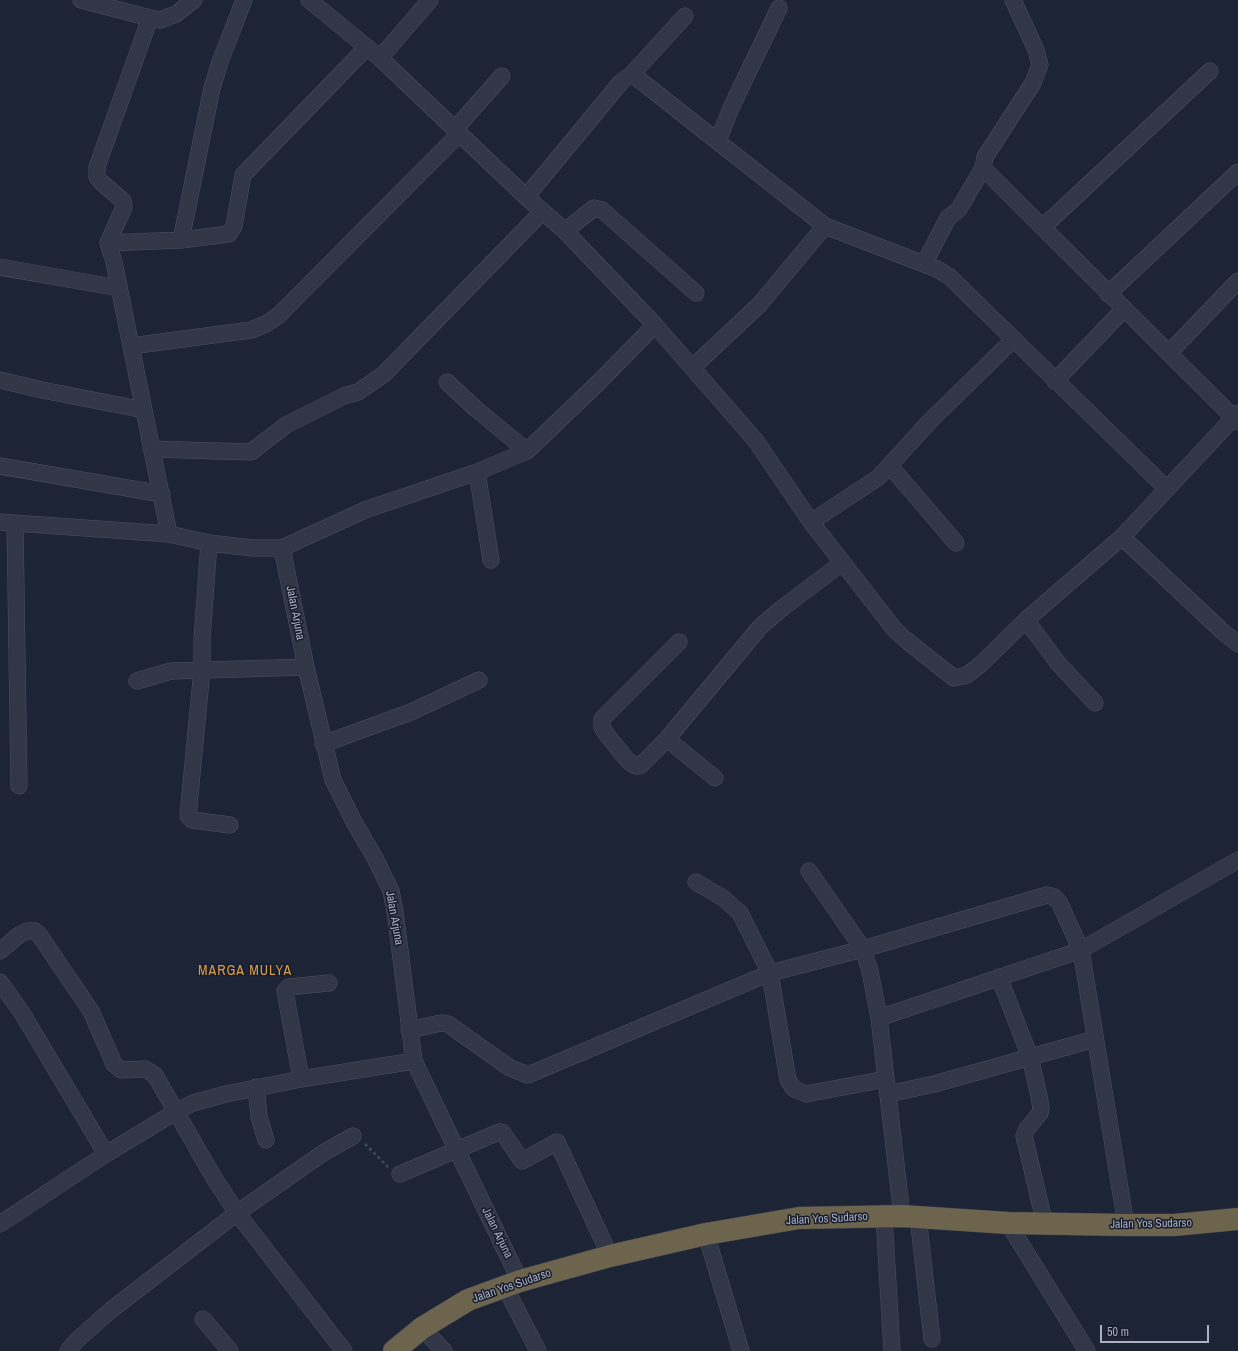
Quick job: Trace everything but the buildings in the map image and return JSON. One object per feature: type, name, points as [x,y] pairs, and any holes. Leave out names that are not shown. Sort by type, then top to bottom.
[{"type":"highway","name":"Jalan Yos Sudarso","points":[[394,1351],[422,1328],[468,1300],[513,1284],[610,1256],[706,1234],[799,1218],[901,1217],[1008,1223],[1126,1225],[1174,1225],[1238,1219]]},
{"type":"street","points":[[81,0],[160,20],[176,14],[194,0]]},
{"type":"street","points":[[181,240],[212,88],[220,62],[244,0]]},
{"type":"street","points":[[309,0],[380,58],[542,212],[565,231],[655,325],[756,441],[811,522],[900,635],[954,678],[968,675],[980,665],[1026,620],[1122,537],[1236,417],[1108,294],[983,168]]},
{"type":"street","points":[[380,58],[430,0]]},
{"type":"street","points":[[924,264],[948,218],[959,209],[983,168],[985,157],[1033,83],[1040,65],[1036,50],[1013,0]]},
{"type":"street","points":[[718,141],[731,108],[779,8]]},
{"type":"street","points":[[526,197],[621,82],[632,74],[685,16]]},
{"type":"street","points":[[150,18],[97,167],[97,177],[123,201],[124,207],[108,242],[119,288],[169,534]]},
{"type":"street","points":[[108,242],[181,240],[229,234],[232,231],[243,175],[367,47]]},
{"type":"street","points":[[1043,227],[1210,71]]},
{"type":"street","points":[[632,74],[718,141],[767,182],[825,226],[944,272],[1167,489]]},
{"type":"street","points":[[131,346],[251,330],[266,324],[279,315],[457,131],[502,76]]},
{"type":"street","points":[[1108,294],[1238,172]]},
{"type":"street","points":[[565,231],[594,208],[602,210],[696,293]]},
{"type":"street","points":[[151,448],[250,452],[286,424],[344,396],[363,389],[384,374],[542,212]]},
{"type":"street","points":[[693,367],[759,304],[825,226]]},
{"type":"street","points":[[0,267],[119,288]]},
{"type":"street","points":[[1168,353],[1238,281]]},
{"type":"street","points":[[1055,381],[1124,309]]},
{"type":"street","points":[[19,786],[8,523],[169,534],[209,543],[253,548],[282,548],[365,510],[477,472],[527,451],[592,390],[655,325]]},
{"type":"street","points":[[811,522],[864,488],[890,466],[930,421],[1014,340]]},
{"type":"street","points":[[0,380],[42,390],[144,410]]},
{"type":"street","points":[[448,382],[476,409],[527,451]]},
{"type":"street","points":[[0,466],[162,494]]},
{"type":"street","points":[[890,466],[956,543]]},
{"type":"street","points":[[477,472],[491,560]]},
{"type":"street","points":[[1122,537],[1222,631],[1238,644]]},
{"type":"street","points":[[209,543],[202,639],[202,669],[188,816],[192,820],[230,825]]},
{"type":"street","name":"Jalan Arjuna","points":[[282,548],[306,667],[323,744],[333,780],[342,802],[375,858],[391,891],[395,911],[414,1061],[457,1150],[513,1284],[538,1351]]},
{"type":"street","points":[[679,642],[602,720],[602,727],[607,735],[628,761],[636,766],[640,766],[667,739],[760,627],[793,599],[842,563]]},
{"type":"street","points":[[1026,620],[1058,663],[1095,702]]},
{"type":"street","points":[[137,681],[171,671],[306,667]]},
{"type":"street","points":[[323,744],[411,712],[480,680]]},
{"type":"street","points":[[667,739],[715,778]]},
{"type":"street","points":[[879,1018],[1080,950],[1238,860]]},
{"type":"street","points":[[809,871],[863,949],[870,972],[879,1018],[901,1217],[932,1339]]},
{"type":"street","points":[[696,882],[723,898],[740,913],[770,973],[788,1080],[794,1089],[806,1094],[887,1086],[934,1084],[1095,1039]]},
{"type":"street","points":[[409,1030],[441,1023],[448,1024],[510,1068],[528,1075],[770,973],[863,949],[1047,895],[1054,897],[1059,902],[1080,950],[1126,1225]]},
{"type":"street","points":[[0,951],[24,932],[35,931],[91,1011],[98,1023],[114,1064],[121,1070],[145,1069],[155,1075],[214,1178],[237,1213],[344,1351]]},
{"type":"street","points":[[999,977],[1030,1057],[1041,1108],[1040,1114],[1027,1129],[1024,1136],[1045,1224]]},
{"type":"street","points":[[0,982],[22,1013],[106,1154]]},
{"type":"street","points":[[300,1078],[285,991],[289,987],[329,983]]},
{"type":"street","points":[[0,1224],[106,1154],[177,1111],[207,1099],[300,1078],[414,1061]]},
{"type":"street","points":[[256,1087],[259,1117],[266,1140]]},
{"type":"street","points":[[400,1174],[502,1132],[522,1161],[557,1142],[610,1256]]},
{"type":"street","points":[[68,1351],[76,1341],[110,1310],[237,1213],[323,1153],[353,1136]]},
{"type":"street","points":[[892,1351],[901,1217]]},
{"type":"street","points":[[1008,1223],[1087,1351]]},
{"type":"street","points":[[706,1234],[741,1351]]},
{"type":"street","points":[[203,1319],[230,1351]]},
{"type":"street","points":[[422,1328],[444,1351]]},
{"type":"path","points":[[353,1136],[359,1138],[395,1174],[400,1174]]},
{"type":"district","name":"MARGA MULYA","points":[[245,971]]}]
